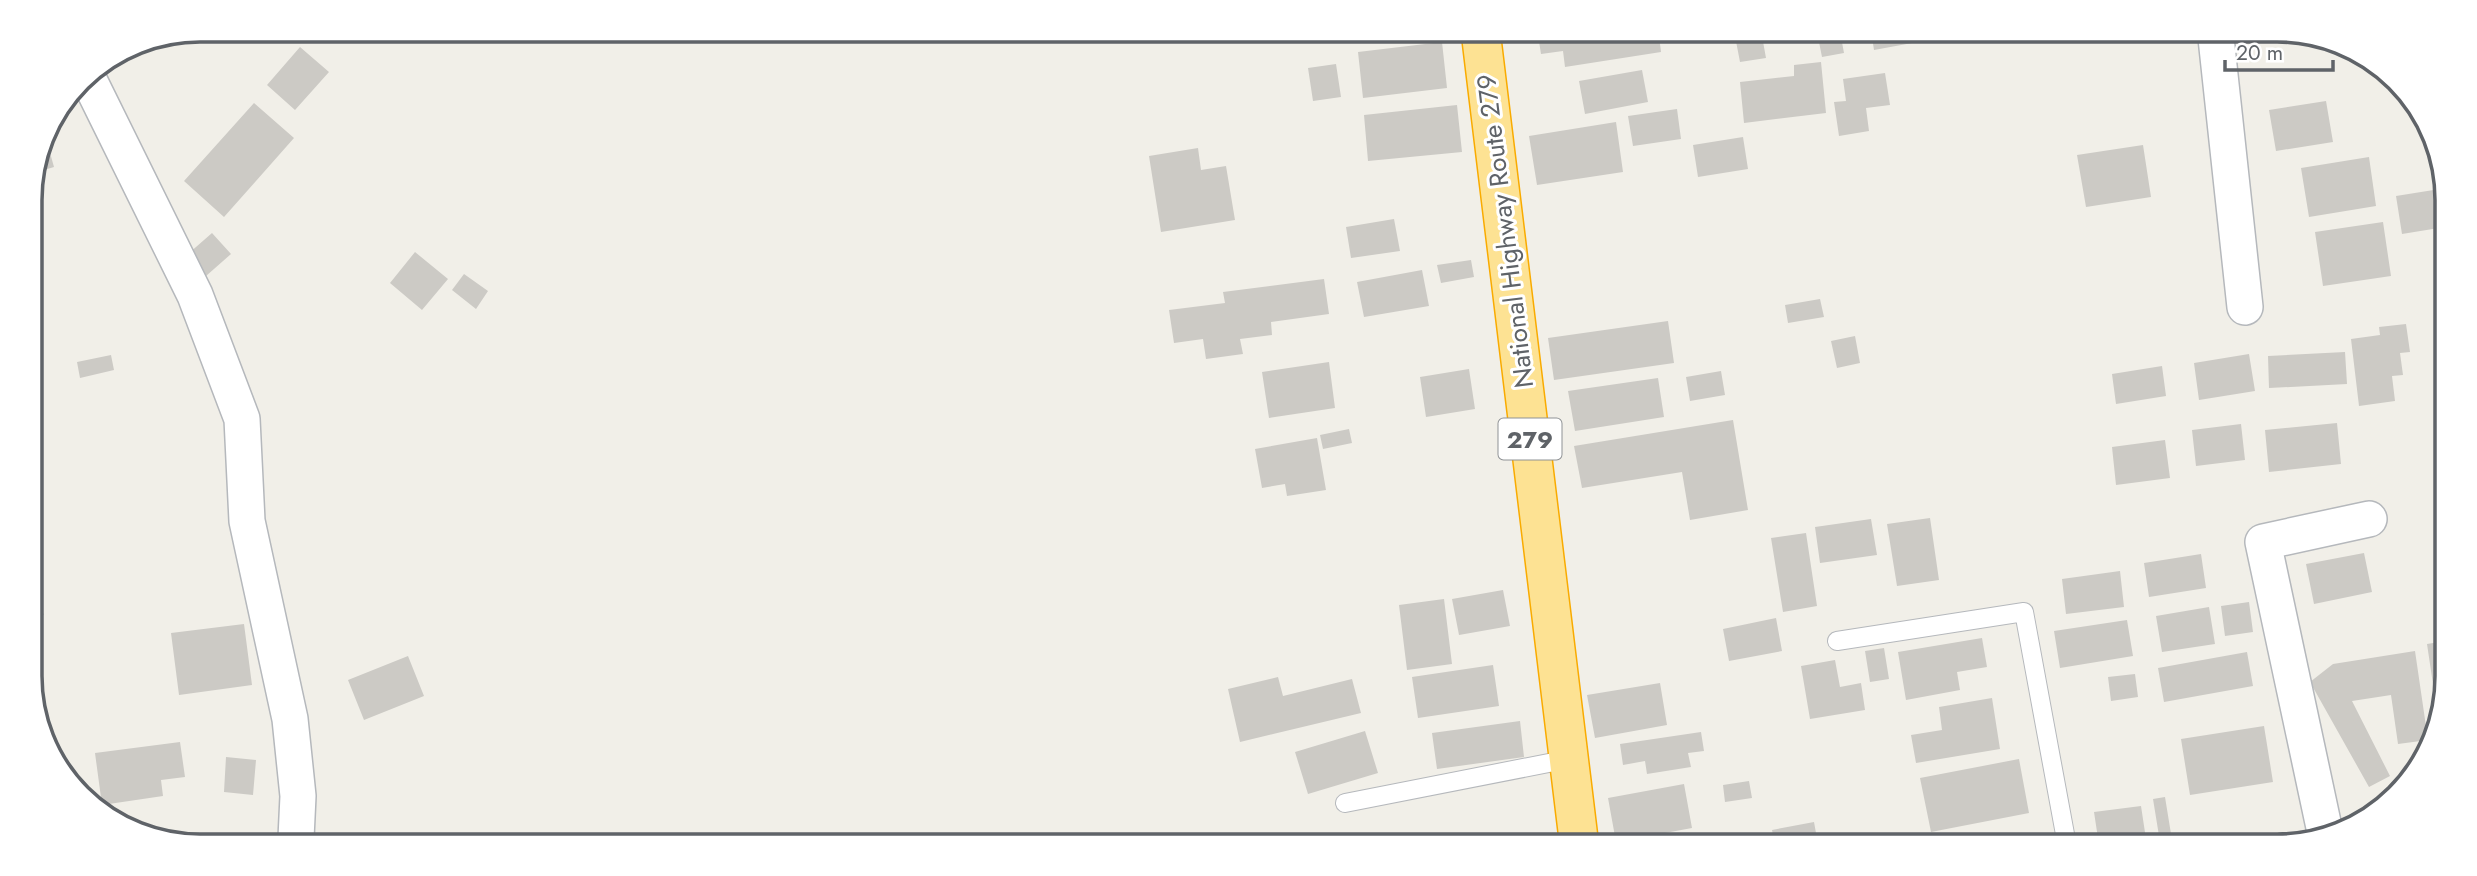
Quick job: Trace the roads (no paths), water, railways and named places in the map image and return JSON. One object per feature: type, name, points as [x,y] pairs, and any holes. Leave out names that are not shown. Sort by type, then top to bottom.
[{"type":"highway","name":"National Highway Route 279","points":[[1482,42],[1578,834]]},
{"type":"street","points":[[2216,42],[2245,307]]},
{"type":"street","points":[[92,85],[195,295],[242,419],[247,521],[290,719],[298,796],[296,834]]},
{"type":"street","points":[[2324,827],[2263,542],[2369,519]]},
{"type":"lane","points":[[1837,641],[2024,612],[2065,834]]},
{"type":"lane","points":[[1345,803],[1569,759]]}]
